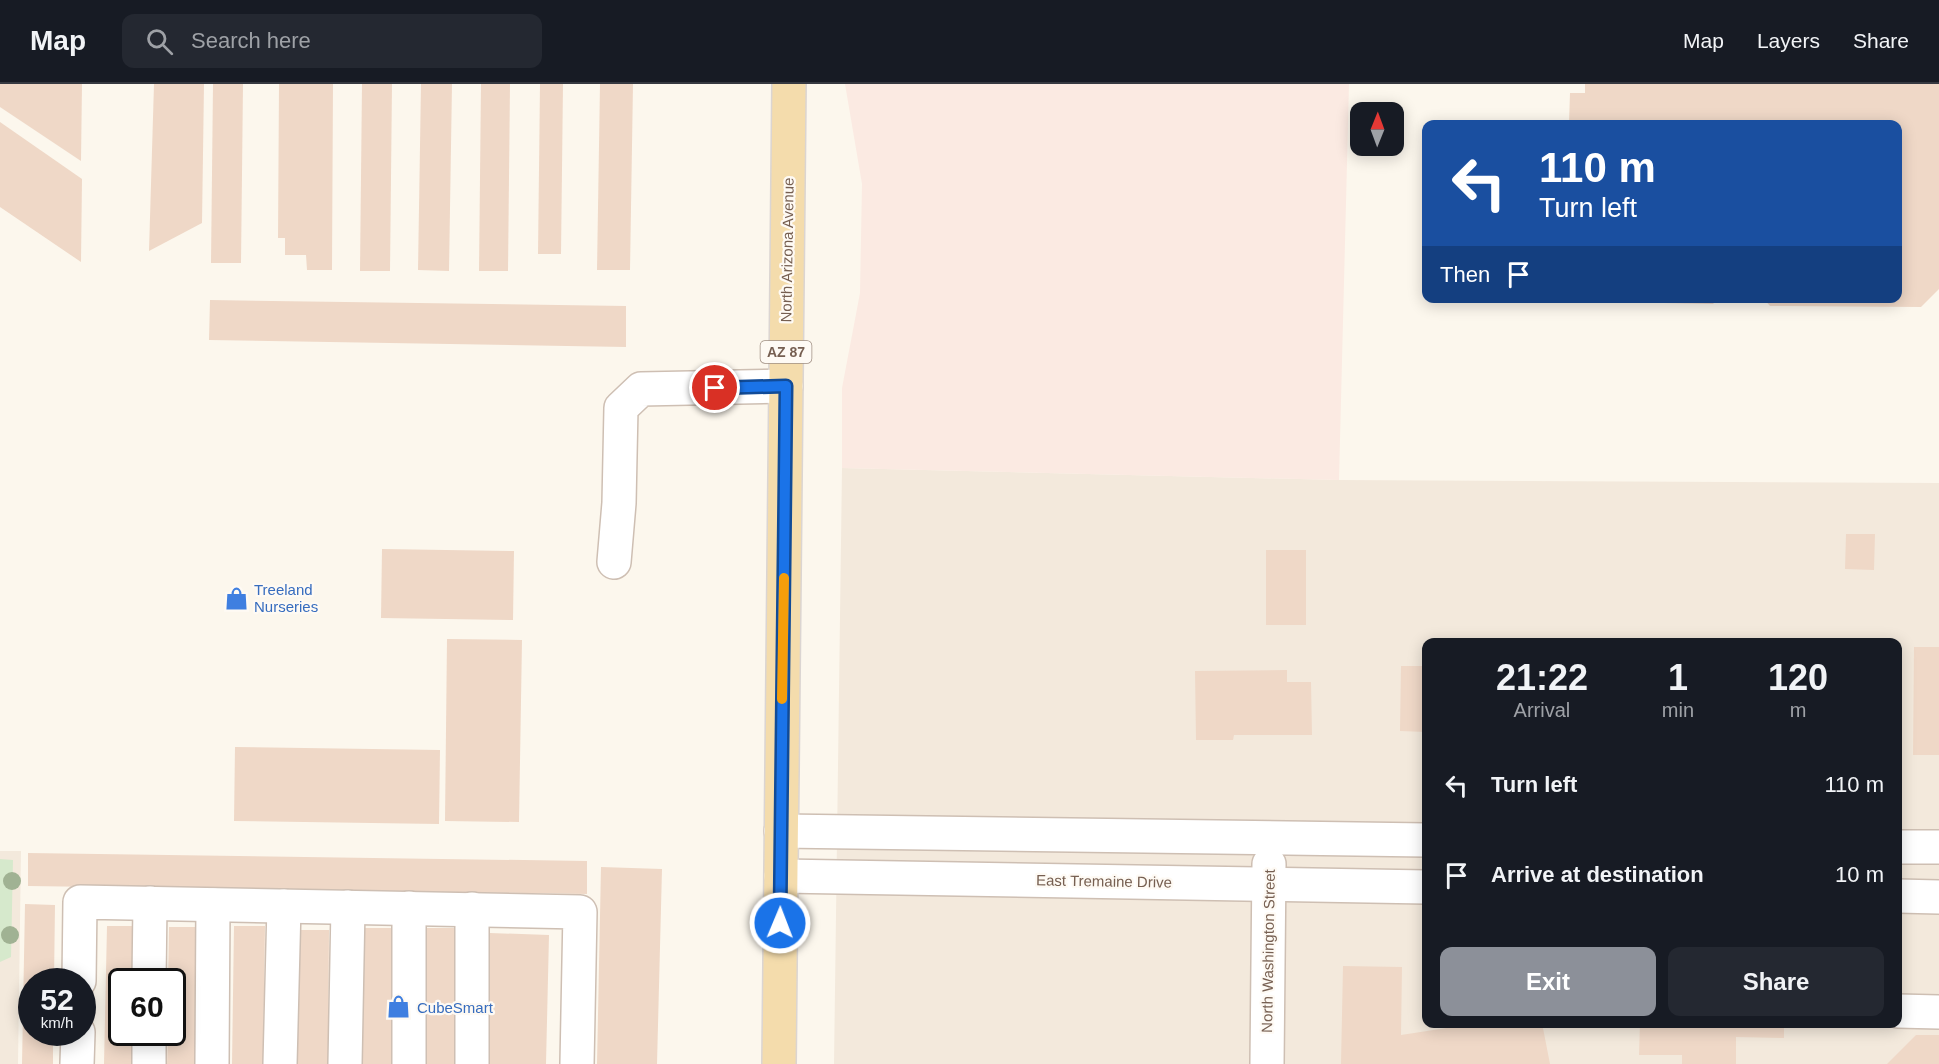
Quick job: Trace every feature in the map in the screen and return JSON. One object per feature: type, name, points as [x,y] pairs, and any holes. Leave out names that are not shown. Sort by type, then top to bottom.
[{"type":"main road","name":"North Arizona Avenue","points":[[779,1064],[789,84]]},
{"type":"street","points":[[614,562],[619,503],[621,408],[641,389],[786,386]]},
{"type":"street","points":[[781,831],[1422,840]]},
{"type":"street","name":"North Washington Street","points":[[1267,1064],[1270,838]]},
{"type":"street","points":[[1902,847],[1939,847]]},
{"type":"street","name":"East Tremaine Drive","points":[[781,876],[1422,887]]},
{"type":"street","points":[[1902,896],[1939,897]]},
{"type":"street","points":[[79,968],[80,902],[580,912],[577,1064]]},
{"type":"street","points":[[149,968],[150,903]]},
{"type":"street","points":[[212,1064],[213,905]]},
{"type":"street","points":[[280,1064],[284,906]]},
{"type":"street","points":[[345,1064],[348,907]]},
{"type":"street","points":[[409,908],[409,1064]]},
{"type":"street","points":[[472,909],[472,1064]]},
{"type":"street","points":[[1902,1011],[1939,1012]]},
{"type":"street","points":[[77,1064],[78,1046]]},
{"type":"street","points":[[149,1046],[149,1064]]},
{"type":"shaded area","points":[[845,84],[1349,84],[1339,480],[842,468],[842,388],[860,293],[862,184]]},
{"type":"shaded area","points":[[842,468],[1339,480],[1939,483],[1939,1064],[834,1064]]},
{"type":"shaded area","points":[[0,851],[21,851],[18,1064],[0,1064]]},
{"type":"green space","points":[[0,859],[13,860],[11,957],[0,962]]},
{"type":"building","points":[[0,84],[82,84],[81,161],[0,107]]},
{"type":"building","points":[[154,84],[204,84],[202,223],[149,251]]},
{"type":"building","points":[[213,84],[243,84],[241,263],[211,263]]},
{"type":"building","points":[[279,84],[333,84],[332,270],[307,270],[306,255],[285,255],[285,238],[278,238]]},
{"type":"building","points":[[362,84],[392,84],[390,271],[360,271]]},
{"type":"building","points":[[421,84],[452,84],[449,271],[418,270]]},
{"type":"building","points":[[481,84],[510,84],[508,271],[479,271]]},
{"type":"building","points":[[540,84],[563,84],[561,254],[538,254]]},
{"type":"building","points":[[600,84],[633,84],[630,270],[597,270]]},
{"type":"building","points":[[1585,84],[1939,84],[1939,289],[1921,307],[1770,306],[1767,303],[1902,303],[1902,120],[1569,120],[1570,93],[1585,93]]},
{"type":"building","points":[[0,122],[82,179],[81,262],[0,207]]},
{"type":"building","points":[[210,300],[626,306],[626,347],[209,340]]},
{"type":"building","points":[[1664,303],[1714,303],[1713,304]]},
{"type":"building","points":[[1846,534],[1875,534],[1874,570],[1845,569]]},
{"type":"building","points":[[382,549],[514,551],[513,620],[381,618]]},
{"type":"building","points":[[1266,550],[1306,550],[1306,625],[1266,625]]},
{"type":"building","points":[[447,639],[522,640],[519,822],[445,821]]},
{"type":"building","points":[[1914,647],[1939,647],[1939,755],[1913,755]]},
{"type":"building","points":[[1401,666],[1422,666],[1422,732],[1400,731]]},
{"type":"building","points":[[1287,670],[1287,682],[1311,682],[1312,735],[1234,735],[1233,740],[1196,740],[1195,671]]},
{"type":"building","points":[[235,747],[440,750],[439,824],[234,821]]},
{"type":"building","points":[[28,853],[587,861],[587,894],[28,886]]},
{"type":"building","points":[[601,867],[662,869],[657,1064],[597,1064]]},
{"type":"building","points":[[25,904],[55,905],[54,968],[24,968]]},
{"type":"building","points":[[107,926],[135,926],[134,968],[108,968],[108,1046],[133,1046],[133,1064],[104,1064]]},
{"type":"building","points":[[234,926],[265,926],[263,1064],[232,1064]]},
{"type":"building","points":[[169,927],[200,927],[199,1064],[167,1064],[168,1046],[186,1046],[186,968],[168,968]]},
{"type":"building","points":[[362,928],[393,928],[392,1064],[361,1064]]},
{"type":"building","points":[[425,928],[457,928],[457,1064],[425,1064]]},
{"type":"building","points":[[297,930],[329,930],[328,1064],[296,1064]]},
{"type":"building","points":[[490,933],[549,935],[546,1064],[488,1064]]},
{"type":"building","points":[[1343,966],[1402,967],[1401,1035],[1446,1028],[1543,1028],[1550,1064],[1341,1064]]},
{"type":"building","points":[[1640,1028],[1784,1028],[1784,1038],[1736,1037],[1736,1064],[1682,1064],[1682,1055],[1639,1055]]},
{"type":"building","points":[[1916,1035],[1939,1035],[1939,1064],[1887,1064]]},
{"type":"building","points":[[22,1046],[53,1046],[53,1064],[22,1064]]},
{"type":"slow traffic","points":[[782,699],[784,578]]},
{"type":"place","name":"Treeland Nurseries","points":[[236,598]]},
{"type":"place","name":"CubeSmart","points":[[399,1007]]},
{"type":"route","points":[[715,388],[786,386],[780,923]]}]
